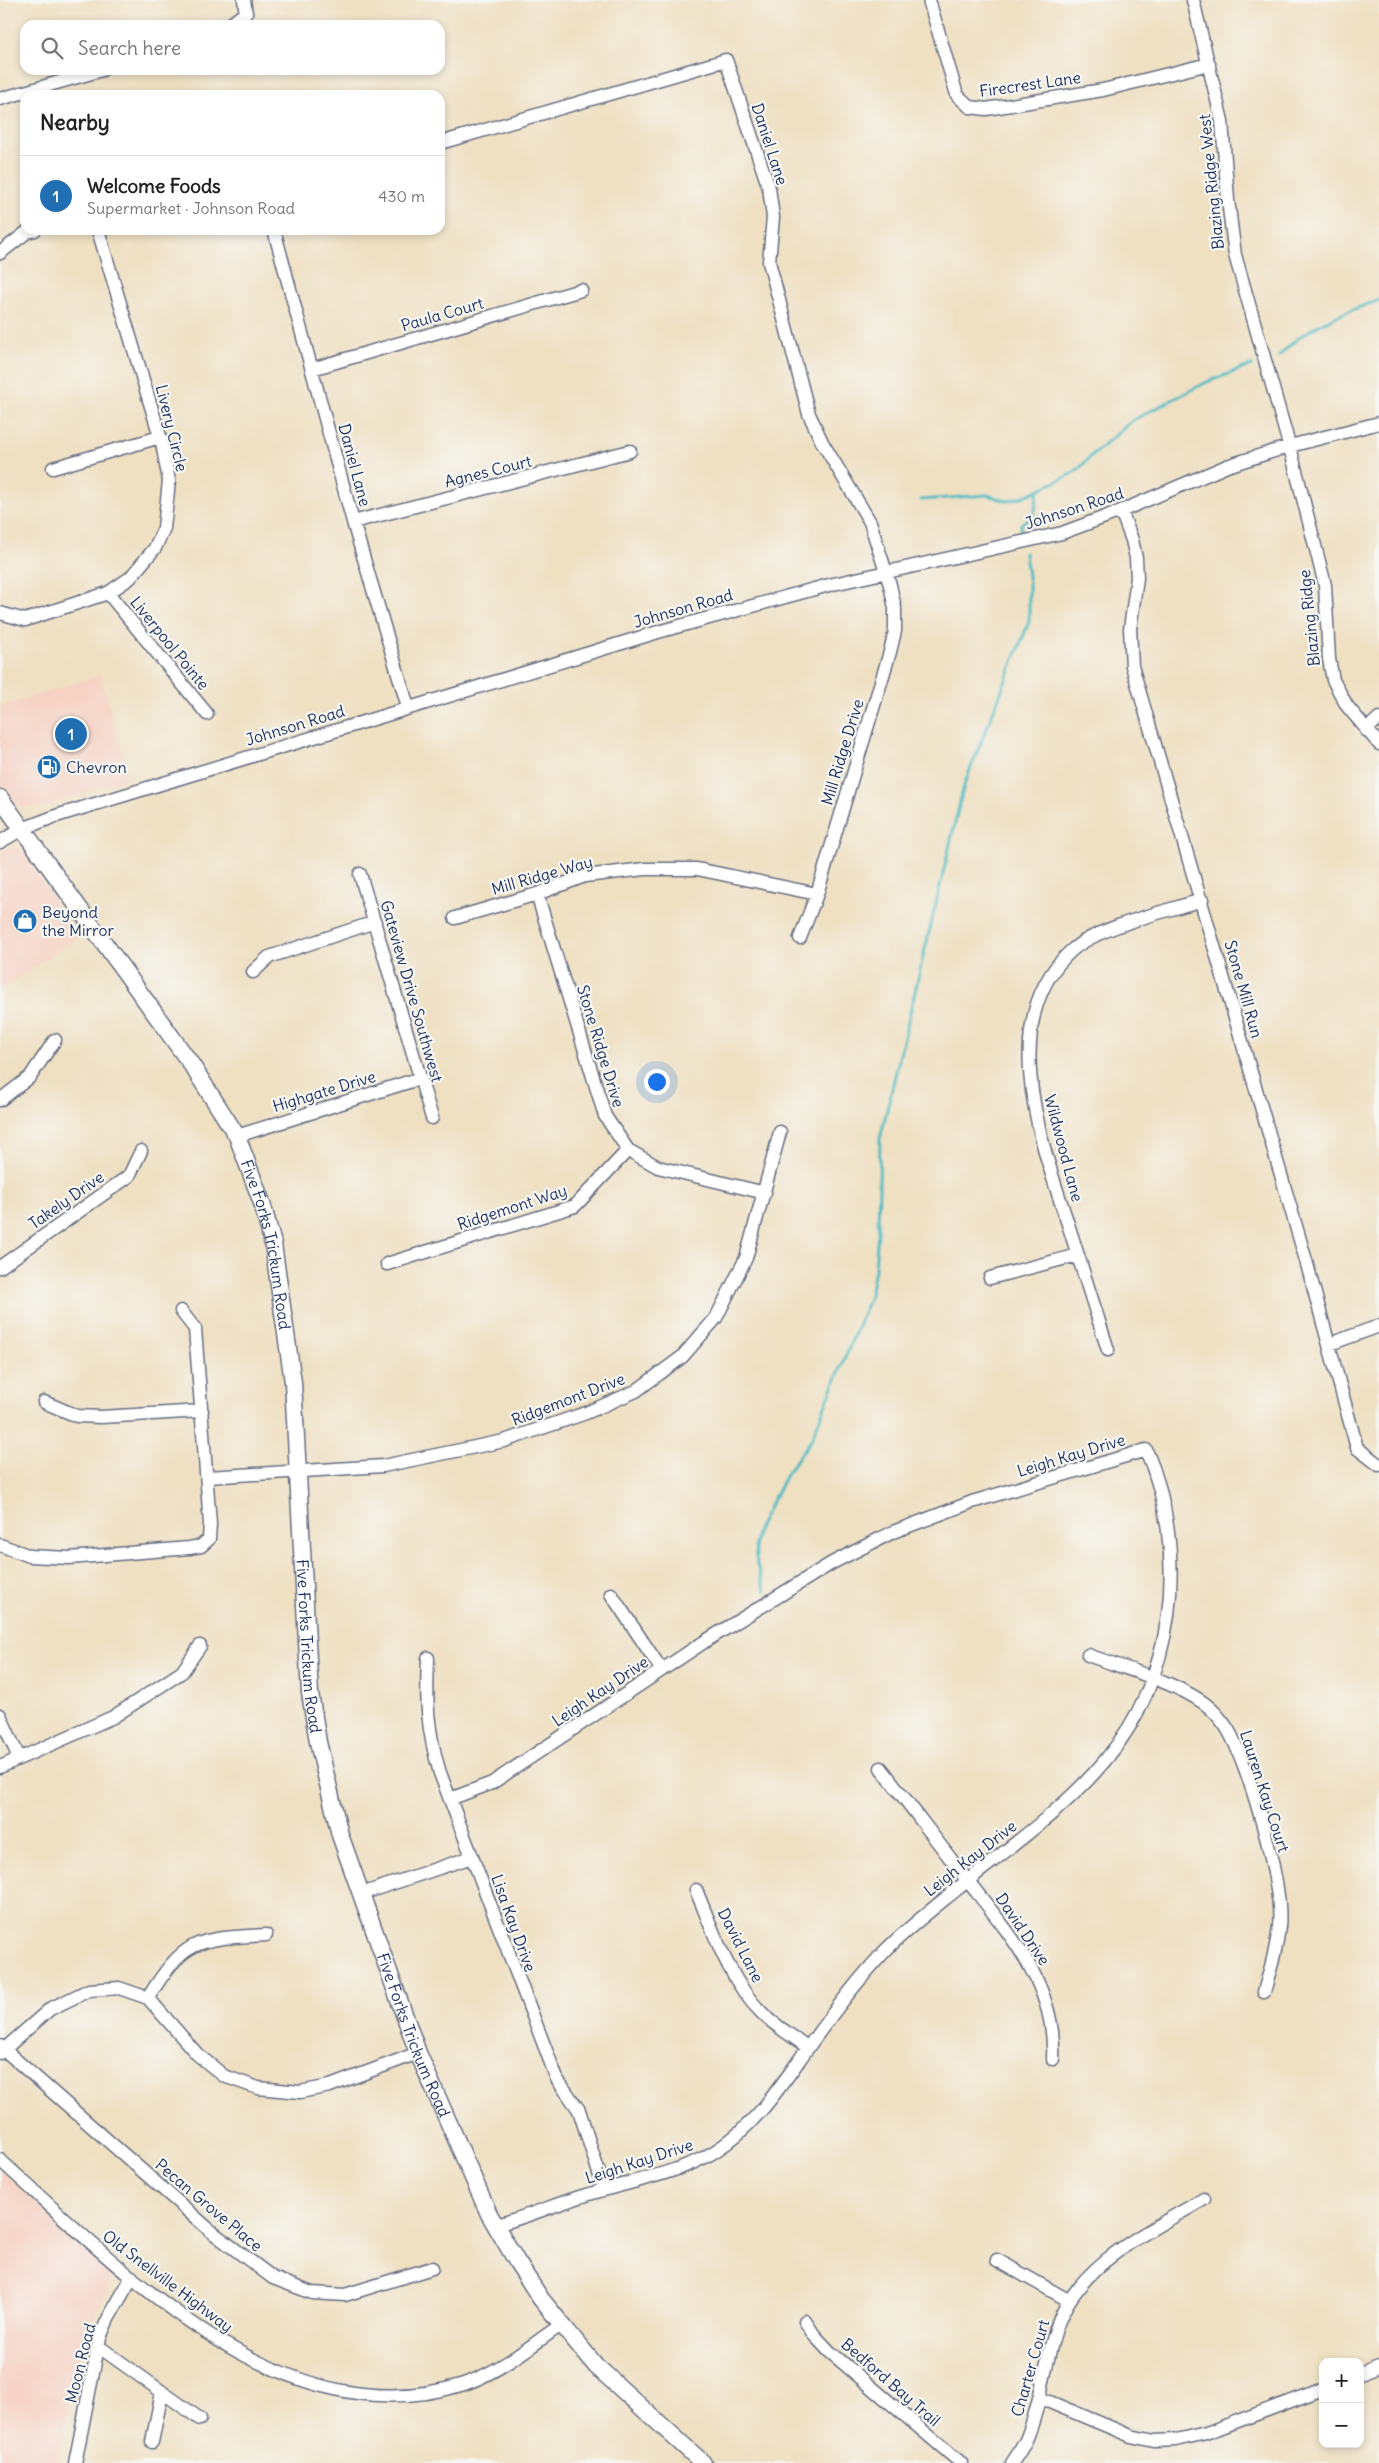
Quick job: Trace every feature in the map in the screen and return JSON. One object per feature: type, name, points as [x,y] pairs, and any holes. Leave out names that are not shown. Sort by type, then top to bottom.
[{"type":"main road","name":"Five Forks Trickum Road","points":[[0,798],[191,1064],[237,1136],[262,1203],[274,1244],[292,1382],[310,1693],[318,1742],[340,1835],[418,2053],[470,2173],[517,2262],[561,2325],[616,2385],[703,2463]]},
{"type":"street","points":[[236,20],[246,13],[244,0]]},
{"type":"street","name":"Firecrest Lane","points":[[928,0],[957,95],[970,107],[986,110],[1103,90],[1209,64]]},
{"type":"street","name":"Blazing Ridge West","points":[[1193,0],[1222,121],[1228,200],[1235,255],[1290,446]]},
{"type":"street","name":"Daniel Lane","points":[[445,142],[726,60],[769,188],[773,217],[769,262],[809,414],[822,442],[870,522],[886,573]]},
{"type":"street","points":[[32,90],[84,75]]},
{"type":"street","points":[[0,99],[20,93]]},
{"type":"street","points":[[0,253],[23,235]]},
{"type":"street","name":"Livery Circle","points":[[0,613],[25,620],[108,593],[130,578],[155,548],[164,528],[169,481],[160,437],[99,235]]},
{"type":"street","name":"Daniel Lane","points":[[275,235],[353,522],[408,707]]},
{"type":"street","name":"Paula Court","points":[[312,369],[581,290]]},
{"type":"street","name":"Johnson Road","points":[[0,842],[22,829],[65,813],[658,632],[828,585],[1053,535],[1121,511],[1183,483],[1290,446],[1379,423]]},
{"type":"street","points":[[53,468],[160,437]]},
{"type":"street","name":"Blazing Ridge","points":[[1290,446],[1324,585],[1333,680],[1347,706],[1379,744]]},
{"type":"street","name":"Agnes Court","points":[[353,522],[630,451]]},
{"type":"street","name":"Stone Mill Run","points":[[1121,511],[1132,540],[1136,558],[1137,578],[1130,629],[1132,666],[1202,900],[1330,1344],[1357,1448],[1379,1465]]},
{"type":"street","name":"Mill Ridge Drive","points":[[800,938],[817,894],[895,631],[895,608],[886,573]]},
{"type":"street","name":"Liverpool Pointe","points":[[108,593],[207,714]]},
{"type":"street","points":[[1366,730],[1379,718]]},
{"type":"street","name":"Mill Ridge Way","points":[[455,918],[537,894],[585,876],[646,869],[697,869],[817,894]]},
{"type":"street","name":"Gateview Drive Southwest","points":[[360,874],[432,1118]]},
{"type":"street","name":"Stone Ridge Drive","points":[[537,894],[604,1116],[628,1150],[658,1167],[765,1192]]},
{"type":"street","name":"Wildwood Lane","points":[[1108,1350],[1039,1129],[1031,1084],[1030,1048],[1037,1004],[1044,984],[1056,967],[1073,949],[1093,936],[1202,900]]},
{"type":"street","points":[[252,972],[269,957],[375,922]]},
{"type":"street","points":[[0,1100],[30,1077],[54,1040]]},
{"type":"street","name":"Highgate Drive","points":[[237,1136],[421,1078]]},
{"type":"street","name":"Ridgemont Drive","points":[[208,1477],[383,1466],[504,1441],[586,1413],[636,1391],[682,1358],[716,1318],[746,1258],[780,1132]]},
{"type":"street","name":"Ridgemont Way","points":[[387,1264],[575,1206],[628,1150]]},
{"type":"street","name":"Takely Drive","points":[[0,1267],[129,1176],[142,1151]]},
{"type":"street","points":[[990,1278],[1078,1255]]},
{"type":"street","points":[[0,1545],[30,1556],[70,1558],[201,1546],[208,1539],[210,1524],[208,1477],[195,1329],[181,1311]]},
{"type":"street","points":[[1330,1344],[1379,1326]]},
{"type":"street","points":[[44,1402],[77,1416],[101,1418],[202,1411]]},
{"type":"street","name":"Leigh Kay Drive","points":[[450,1799],[492,1783],[661,1670],[824,1568],[893,1532],[972,1502],[1146,1450],[1154,1467],[1166,1521],[1171,1571],[1166,1626],[1153,1679],[1124,1736],[1111,1756],[1086,1784],[1059,1808],[911,1926],[887,1949],[846,1996],[759,2115],[722,2146],[701,2159],[685,2165],[604,2189],[496,2225]]},
{"type":"street","points":[[611,1594],[661,1670]]},
{"type":"street","points":[[0,1767],[113,1717],[182,1672],[200,1646]]},
{"type":"street","name":"Lauren Kay Court","points":[[1088,1655],[1153,1679],[1204,1703],[1226,1727],[1241,1758],[1263,1829],[1277,1889],[1280,1924],[1264,1992]]},
{"type":"street","name":"Lisa Kay Drive","points":[[428,1658],[426,1706],[428,1728],[437,1765],[557,2079],[579,2110],[604,2189]]},
{"type":"street","points":[[0,1715],[19,1758]]},
{"type":"street","name":"David Drive","points":[[881,1768],[1022,1951],[1041,1986],[1053,2029],[1053,2059]]},
{"type":"street","points":[[361,1894],[472,1858]]},
{"type":"street","name":"David Lane","points":[[696,1890],[732,1970],[745,1992],[762,2013],[808,2048]]},
{"type":"street","points":[[148,1998],[164,1972],[185,1950],[212,1938],[266,1934]]},
{"type":"street","points":[[1,2049],[50,2009],[89,1990],[119,1988],[148,1998],[197,2054],[224,2076],[258,2088],[300,2092],[330,2086],[418,2053]]},
{"type":"street","name":"Pecan Grove Place","points":[[1,2049],[212,2232],[273,2278],[312,2293],[345,2295],[432,2268]]},
{"type":"street","name":"Old Snellville Highway","points":[[0,2160],[132,2277],[198,2328],[249,2359],[290,2376],[334,2388],[367,2394],[404,2396],[438,2391],[466,2383],[513,2359],[561,2325]]},
{"type":"street","name":"Charter Court","points":[[1012,2463],[1026,2441],[1040,2398],[1056,2327],[1068,2300],[1081,2282],[1103,2261],[1204,2199]]},
{"type":"street","points":[[997,2260],[1068,2300]]},
{"type":"street","name":"Moon Road","points":[[75,2463],[98,2346],[108,2318],[132,2277]]},
{"type":"street","name":"Bedford Bay Trail","points":[[805,2321],[814,2336],[829,2351],[961,2463]]},
{"type":"street","points":[[98,2346],[200,2419]]},
{"type":"street","points":[[1364,2373],[1379,2367]]},
{"type":"street","points":[[1040,2398],[1131,2436],[1154,2441],[1176,2440],[1206,2433],[1319,2390]]},
{"type":"street","points":[[152,2442],[162,2392]]},
{"type":"shaded area","points":[[100,675],[130,778],[40,807],[23,809],[16,805],[0,784],[0,707]]},
{"type":"shaded area","points":[[13,847],[29,855],[40,879],[78,937],[0,990],[0,853],[6,848]]},
{"type":"shaded area","points":[[0,2170],[111,2271],[112,2278],[84,2342],[56,2463],[0,2463]]},
{"type":"waterway","points":[[1279,356],[1313,328],[1379,300]]},
{"type":"waterway","points":[[921,500],[987,495],[1007,501],[1025,496],[1066,477],[1080,468],[1133,420],[1207,382],[1252,365]]},
{"type":"waterway","points":[[1021,531],[1021,524],[1034,515],[1038,490]]},
{"type":"waterway","points":[[765,1591],[757,1565],[755,1544],[758,1528],[787,1473],[811,1440],[869,1299],[875,1270],[878,1231],[880,1139],[964,785],[1029,622],[1029,584],[1025,553]]},
{"type":"place","name":"Welcome Foods","points":[[71,734]]},
{"type":"place","name":"Chevron","points":[[49,767]]},
{"type":"place","name":"Beyond the Mirror","points":[[25,921]]}]
